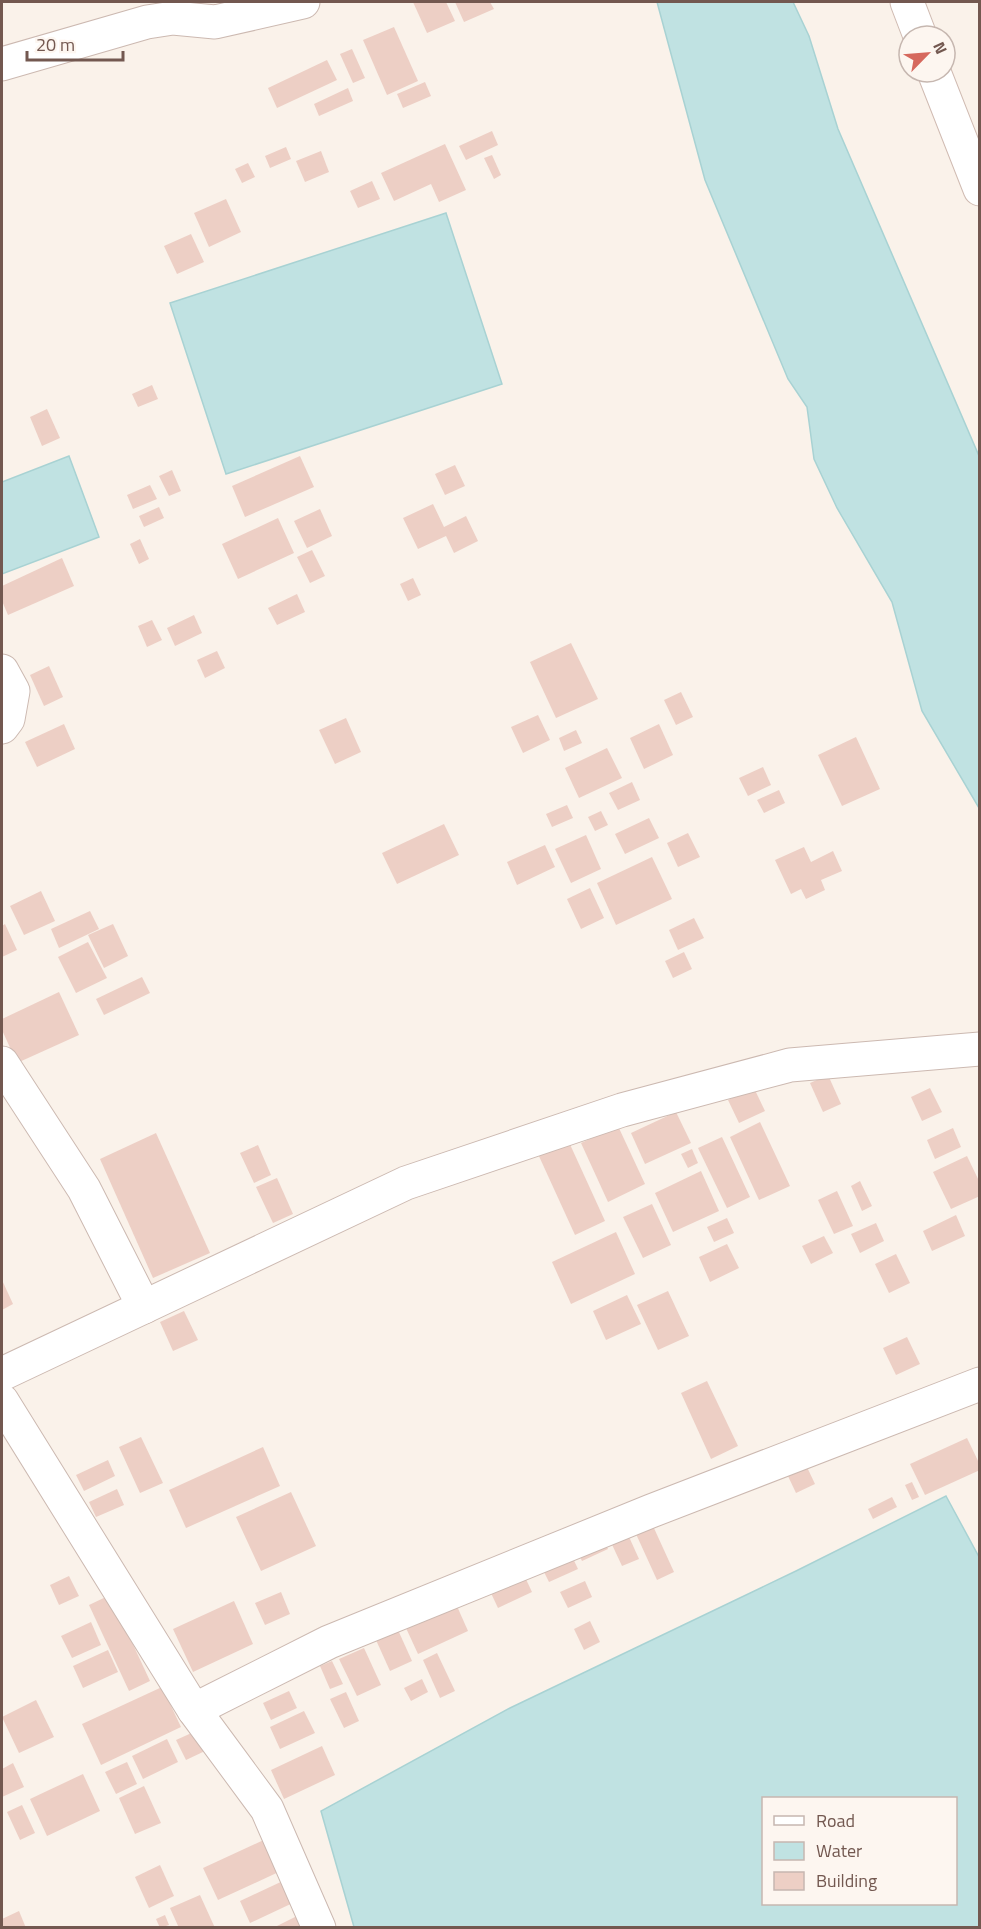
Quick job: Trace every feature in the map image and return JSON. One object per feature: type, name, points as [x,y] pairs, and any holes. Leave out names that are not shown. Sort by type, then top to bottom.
[{"type":"street","points":[[2,64],[147,22],[173,18],[215,22],[303,2]]},
{"type":"street","points":[[907,2],[915,24]]},
{"type":"street","points":[[939,84],[980,189]]},
{"type":"street","points":[[2,671],[12,692],[8,719],[2,727]]},
{"type":"street","points":[[2,1374],[406,1183],[622,1110],[790,1065],[980,1049]]},
{"type":"street","points":[[2,1063],[84,1189],[144,1307]]},
{"type":"street","points":[[194,1710],[329,1642],[651,1511],[980,1384]]},
{"type":"street","points":[[2,1401],[194,1710],[267,1809],[319,1928]]},
{"type":"water","points":[[657,2],[793,2],[809,36],[838,129],[979,456],[979,808],[922,711],[892,602],[837,508],[814,459],[807,407],[788,379],[705,180]]},
{"type":"water","points":[[446,213],[502,384],[226,474],[170,303]]},
{"type":"water","points":[[69,456],[99,537],[2,574],[2,482]]},
{"type":"water","points":[[946,1496],[979,1557],[979,1927],[354,1927],[321,1811],[510,1708],[796,1571]]},
{"type":"building","points":[[413,2],[446,2],[455,21],[427,33]]},
{"type":"building","points":[[455,2],[490,2],[494,9],[464,22]]},
{"type":"building","points":[[394,27],[418,81],[387,95],[363,40]]},
{"type":"building","points":[[352,49],[365,78],[353,83],[340,54]]},
{"type":"building","points":[[327,60],[337,80],[277,108],[268,88]]},
{"type":"building","points":[[425,82],[431,96],[403,108],[397,94]]},
{"type":"building","points":[[348,88],[353,101],[319,116],[314,104]]},
{"type":"building","points":[[492,131],[498,145],[466,160],[459,146]]},
{"type":"building","points":[[445,144],[466,190],[439,202],[431,184],[394,201],[381,173]]},
{"type":"building","points":[[286,147],[291,159],[270,168],[265,156]]},
{"type":"building","points":[[321,151],[329,172],[305,182],[296,161]]},
{"type":"building","points":[[492,155],[501,175],[494,179],[484,158]]},
{"type":"building","points":[[248,163],[255,177],[242,183],[235,169]]},
{"type":"building","points":[[372,181],[380,199],[358,208],[350,191]]},
{"type":"building","points":[[226,199],[241,232],[209,247],[194,213]]},
{"type":"building","points":[[191,234],[204,262],[177,274],[164,246]]},
{"type":"building","points":[[152,385],[158,399],[138,407],[132,394]]},
{"type":"building","points":[[47,409],[60,438],[42,446],[30,417]]},
{"type":"building","points":[[300,456],[314,487],[245,517],[232,486]]},
{"type":"building","points":[[455,465],[465,486],[445,495],[435,474]]},
{"type":"building","points":[[172,470],[181,491],[169,496],[159,476]]},
{"type":"building","points":[[150,485],[157,499],[133,509],[127,495]]},
{"type":"building","points":[[433,504],[444,527],[466,516],[478,541],[454,553],[446,536],[418,549],[403,518]]},
{"type":"building","points":[[159,507],[164,518],[144,527],[139,516]]},
{"type":"building","points":[[320,509],[332,536],[307,548],[294,521]]},
{"type":"building","points":[[278,518],[294,553],[238,579],[222,544]]},
{"type":"building","points":[[140,539],[149,559],[139,564],[130,544]]},
{"type":"building","points":[[312,550],[325,576],[310,583],[297,557]]},
{"type":"building","points":[[62,558],[74,586],[8,615],[2,601],[2,586]]},
{"type":"building","points":[[413,578],[421,595],[408,601],[400,584]]},
{"type":"building","points":[[297,594],[305,612],[277,625],[268,608]]},
{"type":"building","points":[[194,615],[202,633],[175,646],[167,628]]},
{"type":"building","points":[[152,620],[162,640],[147,647],[138,626]]},
{"type":"building","points":[[571,643],[598,699],[556,718],[530,662]]},
{"type":"building","points":[[217,651],[225,668],[205,678],[197,660]]},
{"type":"building","points":[[49,666],[63,697],[44,706],[30,675]]},
{"type":"building","points":[[681,692],[693,717],[676,725],[664,700]]},
{"type":"building","points":[[538,715],[550,740],[523,753],[511,727]]},
{"type":"building","points":[[346,718],[361,752],[335,764],[319,730]]},
{"type":"building","points":[[64,724],[75,749],[37,767],[25,742]]},
{"type":"building","points":[[659,724],[673,755],[644,769],[630,738]]},
{"type":"building","points":[[576,730],[582,743],[564,751],[559,738]]},
{"type":"building","points":[[856,737],[880,789],[842,806],[818,755]]},
{"type":"building","points":[[607,748],[622,778],[579,798],[565,768]]},
{"type":"building","points":[[763,767],[771,785],[748,796],[739,778]]},
{"type":"building","points":[[632,782],[640,800],[618,810],[609,793]]},
{"type":"building","points":[[779,790],[785,803],[764,813],[757,800]]},
{"type":"building","points":[[567,805],[573,818],[552,827],[546,814]]},
{"type":"building","points":[[601,811],[608,825],[595,831],[588,817]]},
{"type":"building","points":[[649,818],[659,838],[625,854],[615,834]]},
{"type":"building","points":[[444,824],[459,855],[397,884],[382,853]]},
{"type":"building","points":[[688,833],[700,857],[678,867],[667,843]]},
{"type":"building","points":[[586,835],[601,869],[571,883],[555,849]]},
{"type":"building","points":[[545,845],[555,867],[517,885],[507,862]]},
{"type":"building","points":[[804,847],[811,862],[833,851],[842,871],[821,880],[825,890],[806,899],[801,889],[791,894],[775,860]]},
{"type":"building","points":[[652,857],[672,899],[616,925],[597,883]]},
{"type":"building","points":[[590,888],[604,918],[581,929],[567,899]]},
{"type":"building","points":[[41,891],[55,921],[24,935],[10,906]]},
{"type":"building","points":[[90,911],[99,929],[59,948],[51,929]]},
{"type":"building","points":[[694,918],[704,938],[678,950],[669,930]]},
{"type":"building","points":[[5,924],[17,950],[2,957],[2,926]]},
{"type":"building","points":[[113,924],[128,956],[104,968],[88,935]]},
{"type":"building","points":[[88,942],[107,978],[76,993],[58,957]]},
{"type":"building","points":[[684,952],[692,969],[673,978],[665,961]]},
{"type":"building","points":[[142,977],[150,993],[104,1015],[96,999]]},
{"type":"building","points":[[59,992],[79,1035],[17,1063],[2,1030],[2,1019]]},
{"type":"building","points":[[828,1075],[841,1104],[823,1112],[810,1083]]},
{"type":"building","points":[[754,1088],[765,1111],[739,1123],[728,1100]]},
{"type":"building","points":[[930,1088],[942,1112],[922,1121],[911,1097]]},
{"type":"building","points":[[676,1112],[691,1143],[645,1164],[631,1133]]},
{"type":"building","points":[[760,1122],[790,1186],[759,1200],[730,1137]]},
{"type":"building","points":[[618,1126],[645,1184],[608,1202],[581,1143]]},
{"type":"building","points":[[953,1128],[961,1147],[935,1159],[927,1140]]},
{"type":"building","points":[[156,1133],[210,1253],[153,1278],[100,1159]]},
{"type":"building","points":[[722,1137],[750,1197],[727,1208],[698,1148]]},
{"type":"building","points":[[568,1140],[605,1221],[575,1235],[538,1154]]},
{"type":"building","points":[[258,1145],[271,1175],[254,1183],[240,1153]]},
{"type":"building","points":[[692,1149],[698,1163],[688,1168],[681,1154]]},
{"type":"building","points":[[967,1156],[980,1183],[980,1196],[951,1209],[933,1172]]},
{"type":"building","points":[[701,1171],[719,1211],[673,1232],[655,1193]]},
{"type":"building","points":[[277,1178],[293,1214],[273,1223],[256,1187]]},
{"type":"building","points":[[860,1181],[872,1206],[862,1211],[851,1186]]},
{"type":"building","points":[[837,1191],[853,1226],[834,1234],[818,1200]]},
{"type":"building","points":[[652,1204],[671,1245],[643,1258],[623,1217]]},
{"type":"building","points":[[956,1215],[965,1236],[932,1251],[923,1231]]},
{"type":"building","points":[[727,1218],[734,1233],[714,1242],[707,1227]]},
{"type":"building","points":[[876,1223],[884,1241],[860,1253],[851,1234]]},
{"type":"building","points":[[616,1232],[635,1274],[571,1304],[552,1262]]},
{"type":"building","points":[[824,1236],[833,1253],[811,1264],[802,1246]]},
{"type":"building","points":[[727,1244],[739,1268],[710,1282],[699,1257]]},
{"type":"building","points":[[896,1254],[910,1283],[889,1293],[875,1264]]},
{"type":"building","points":[[2,1280],[13,1304],[2,1310]]},
{"type":"building","points":[[668,1291],[689,1336],[658,1350],[637,1305]]},
{"type":"building","points":[[627,1295],[641,1324],[606,1340],[593,1311]]},
{"type":"building","points":[[184,1311],[198,1340],[173,1351],[160,1322]]},
{"type":"building","points":[[907,1337],[920,1364],[896,1375],[883,1348]]},
{"type":"building","points":[[707,1381],[738,1446],[711,1459],[681,1393]]},
{"type":"building","points":[[141,1437],[163,1483],[140,1493],[119,1447]]},
{"type":"building","points":[[967,1438],[980,1465],[980,1470],[925,1495],[910,1464]]},
{"type":"building","points":[[263,1447],[280,1486],[186,1528],[169,1490]]},
{"type":"building","points":[[108,1460],[115,1476],[84,1491],[76,1475]]},
{"type":"building","points":[[806,1465],[815,1484],[796,1493],[787,1474]]},
{"type":"building","points":[[912,1482],[919,1497],[912,1500],[905,1485]]},
{"type":"building","points":[[117,1489],[124,1505],[96,1517],[89,1502]]},
{"type":"building","points":[[291,1492],[316,1546],[261,1571],[236,1517]]},
{"type":"building","points":[[892,1497],[897,1507],[873,1519],[868,1509]]},
{"type":"building","points":[[653,1526],[674,1572],[657,1580],[636,1534]]},
{"type":"building","points":[[625,1528],[639,1559],[622,1566],[608,1536]]},
{"type":"building","points":[[600,1533],[608,1549],[582,1561],[574,1545]]},
{"type":"building","points":[[568,1548],[578,1569],[549,1582],[539,1562]]},
{"type":"building","points":[[524,1575],[532,1592],[498,1608],[490,1591]]},
{"type":"building","points":[[69,1576],[79,1596],[59,1605],[50,1585]]},
{"type":"building","points":[[585,1581],[592,1597],[568,1608],[560,1592]]},
{"type":"building","points":[[281,1592],[290,1614],[265,1625],[255,1603]]},
{"type":"building","points":[[110,1595],[150,1681],[129,1691],[89,1605]]},
{"type":"building","points":[[234,1601],[253,1644],[193,1672],[173,1629]]},
{"type":"building","points":[[456,1604],[468,1631],[418,1654],[406,1628]]},
{"type":"building","points":[[590,1621],[600,1642],[584,1650],[574,1629]]},
{"type":"building","points":[[91,1622],[101,1645],[72,1658],[61,1636]]},
{"type":"building","points":[[398,1630],[412,1661],[390,1671],[376,1640]]},
{"type":"building","points":[[364,1648],[381,1685],[357,1696],[339,1659]]},
{"type":"building","points":[[108,1650],[118,1672],[83,1688],[73,1666]]},
{"type":"building","points":[[437,1653],[455,1691],[440,1698],[423,1660]]},
{"type":"building","points":[[332,1661],[343,1684],[330,1689],[320,1666]]},
{"type":"building","points":[[422,1679],[428,1692],[411,1701],[404,1688]]},
{"type":"building","points":[[162,1687],[181,1727],[101,1765],[82,1724]]},
{"type":"building","points":[[289,1691],[297,1708],[271,1720],[263,1703]]},
{"type":"building","points":[[346,1692],[359,1721],[344,1728],[330,1699]]},
{"type":"building","points":[[36,1700],[54,1737],[19,1753],[2,1717]]},
{"type":"building","points":[[304,1711],[315,1733],[280,1749],[270,1727]]},
{"type":"building","points":[[196,1731],[205,1751],[186,1760],[176,1740]]},
{"type":"building","points":[[167,1739],[178,1762],[143,1779],[132,1756]]},
{"type":"building","points":[[322,1746],[335,1775],[284,1799],[271,1770]]},
{"type":"building","points":[[127,1762],[137,1784],[116,1794],[105,1772]]},
{"type":"building","points":[[13,1763],[24,1787],[2,1797],[2,1769]]},
{"type":"building","points":[[83,1774],[100,1811],[47,1836],[30,1799]]},
{"type":"building","points":[[144,1786],[161,1823],[135,1834],[119,1798]]},
{"type":"building","points":[[22,1805],[35,1833],[20,1840],[7,1812]]},
{"type":"building","points":[[268,1838],[283,1870],[218,1900],[203,1868]]},
{"type":"building","points":[[160,1865],[174,1896],[149,1908],[135,1877]]},
{"type":"building","points":[[287,1879],[297,1901],[250,1923],[240,1901]]},
{"type":"building","points":[[200,1895],[215,1928],[179,1928],[170,1908]]},
{"type":"building","points":[[19,1911],[26,1928],[2,1928],[2,1919]]},
{"type":"building","points":[[303,1913],[309,1928],[273,1928]]},
{"type":"building","points":[[165,1915],[169,1925],[160,1928],[156,1919]]}]
